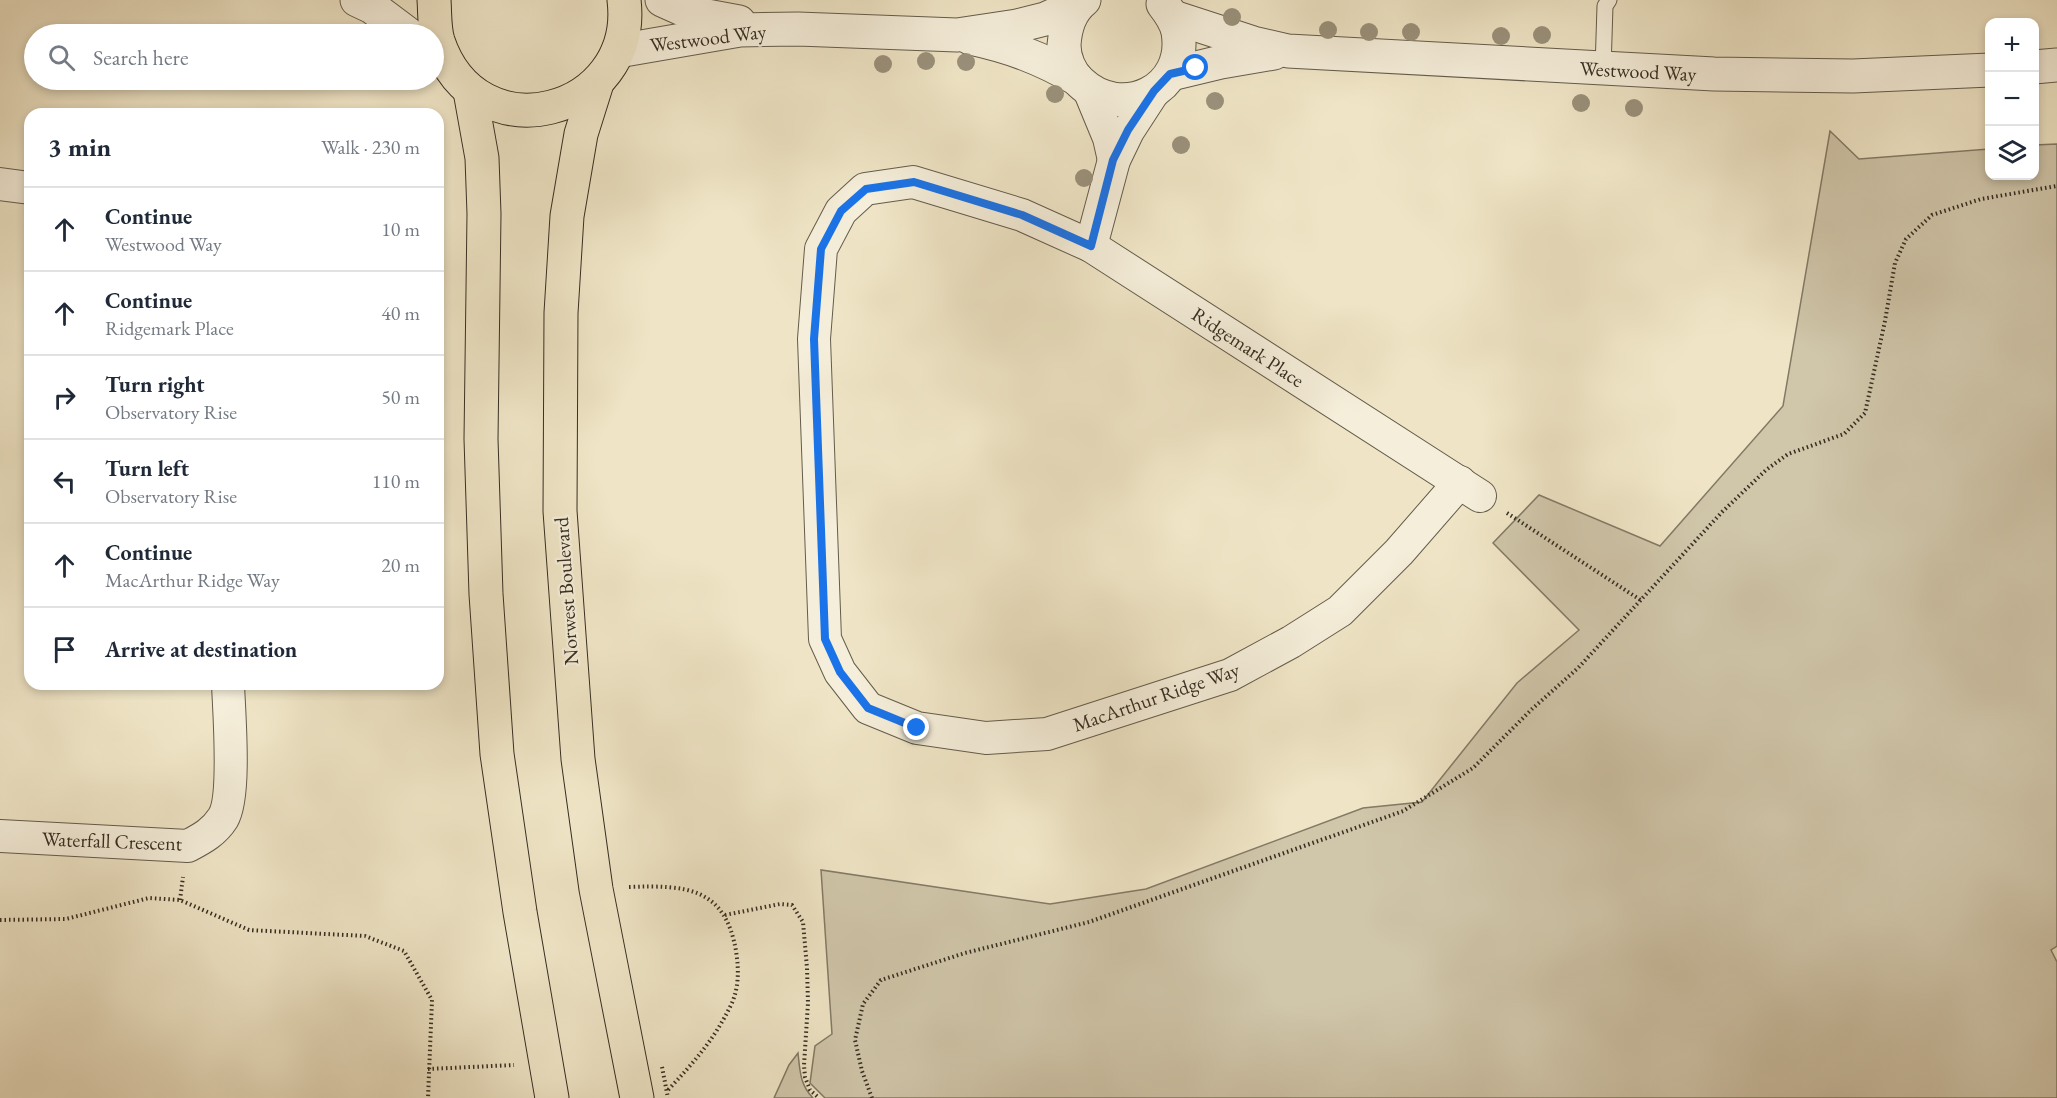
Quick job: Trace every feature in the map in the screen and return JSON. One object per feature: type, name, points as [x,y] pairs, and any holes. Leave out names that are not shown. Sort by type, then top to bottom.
[{"type":"main road","points":[[434,0],[436,24]]},
{"type":"main road","points":[[444,62],[470,91],[489,102],[511,109],[544,110],[570,102],[597,83],[618,51],[626,14],[624,0]]},
{"type":"main road","name":"Norwest Boulevard","points":[[597,83],[581,135],[567,216],[561,313],[560,511],[578,759],[596,889],[637,1098]]},
{"type":"main road","points":[[470,91],[482,158],[484,226],[481,439],[486,594],[497,754],[520,912],[552,1098]]},
{"type":"street","points":[[357,0],[394,24]]},
{"type":"street","name":"Westwood Way","points":[[662,0],[691,13],[742,23],[798,29]]},
{"type":"street","points":[[1081,2],[1070,18],[1064,33],[1064,50],[1068,66],[1083,86],[1109,138],[1113,160]]},
{"type":"street","name":"Westwood Way","points":[[618,51],[740,30],[798,29],[957,35],[1045,19],[1081,2]]},
{"type":"street","points":[[1091,246],[1113,160],[1128,130],[1176,60],[1179,46],[1178,31],[1166,9]]},
{"type":"street","name":"Westwood Way","points":[[1166,9],[1253,43],[1288,51],[1714,74],[1853,76],[1985,70]]},
{"type":"street","name":"Westwood Way","points":[[957,35],[1024,53],[1048,63],[1102,98],[1115,101],[1129,101],[1162,83],[1221,62],[1288,51]]},
{"type":"street","points":[[2039,66],[2057,65]]},
{"type":"street","name":"Ridgemark Place","points":[[840,672],[825,639],[814,339],[821,249],[841,211],[866,189],[914,182],[1022,215],[1091,246],[1470,489]]},
{"type":"street","points":[[0,184],[24,187]]},
{"type":"street","name":"MacArthur Ridge Way","points":[[840,672],[868,708],[917,728],[986,738],[1047,734],[1230,675],[1291,642],[1340,611],[1399,552],[1470,489]]},
{"type":"street","name":"Waterfall Crescent","points":[[0,836],[188,846],[210,834],[225,816],[230,794],[228,690]]},
{"type":"lane","points":[[1603,69],[1605,6],[1609,0]]},
{"type":"path","points":[[872,1098],[862,1071],[855,1040],[863,1004],[881,980],[965,953],[1089,922],[1403,811],[1473,768],[1532,709],[1578,669],[1722,512],[1766,470],[1788,454],[1844,434],[1865,413],[1895,263],[1906,239],[1932,215],[1981,199],[2057,186]]},
{"type":"path","points":[[1470,489],[1642,601]]},
{"type":"path","points":[[629,887],[653,886],[688,889],[710,900],[725,915],[734,937],[738,963],[738,985],[731,1005],[707,1047],[658,1098]]},
{"type":"path","points":[[0,920],[66,918],[149,898],[180,900],[249,930],[364,936],[404,951],[432,1000],[428,1098]]},
{"type":"path","points":[[725,915],[780,904],[792,905],[803,922],[808,1003],[805,1077],[810,1090],[819,1098]]},
{"type":"path","points":[[428,1069],[545,1064]]},
{"type":"path","points":[[662,1067],[668,1098]]},
{"type":"shaded area","points":[[1830,131],[1859,159],[1985,149],[1985,180],[2039,180],[2039,145],[2057,144],[2057,946],[2051,950],[2057,962],[2057,1098],[825,1098],[810,1083],[815,1046],[832,1034],[821,870],[1050,904],[1146,889],[1363,808],[1422,802],[1517,683],[1579,630],[1493,543],[1539,495],[1660,546],[1783,406]]},
{"type":"shaded area","points":[[798,1053],[803,1083],[813,1098],[774,1098],[789,1065]]},
{"type":"route","points":[[917,728],[868,708],[840,672],[825,639],[814,339],[821,249],[841,211],[866,189],[914,182],[1022,215],[1091,246],[1113,160],[1128,130],[1154,91],[1170,74],[1196,68]]}]
